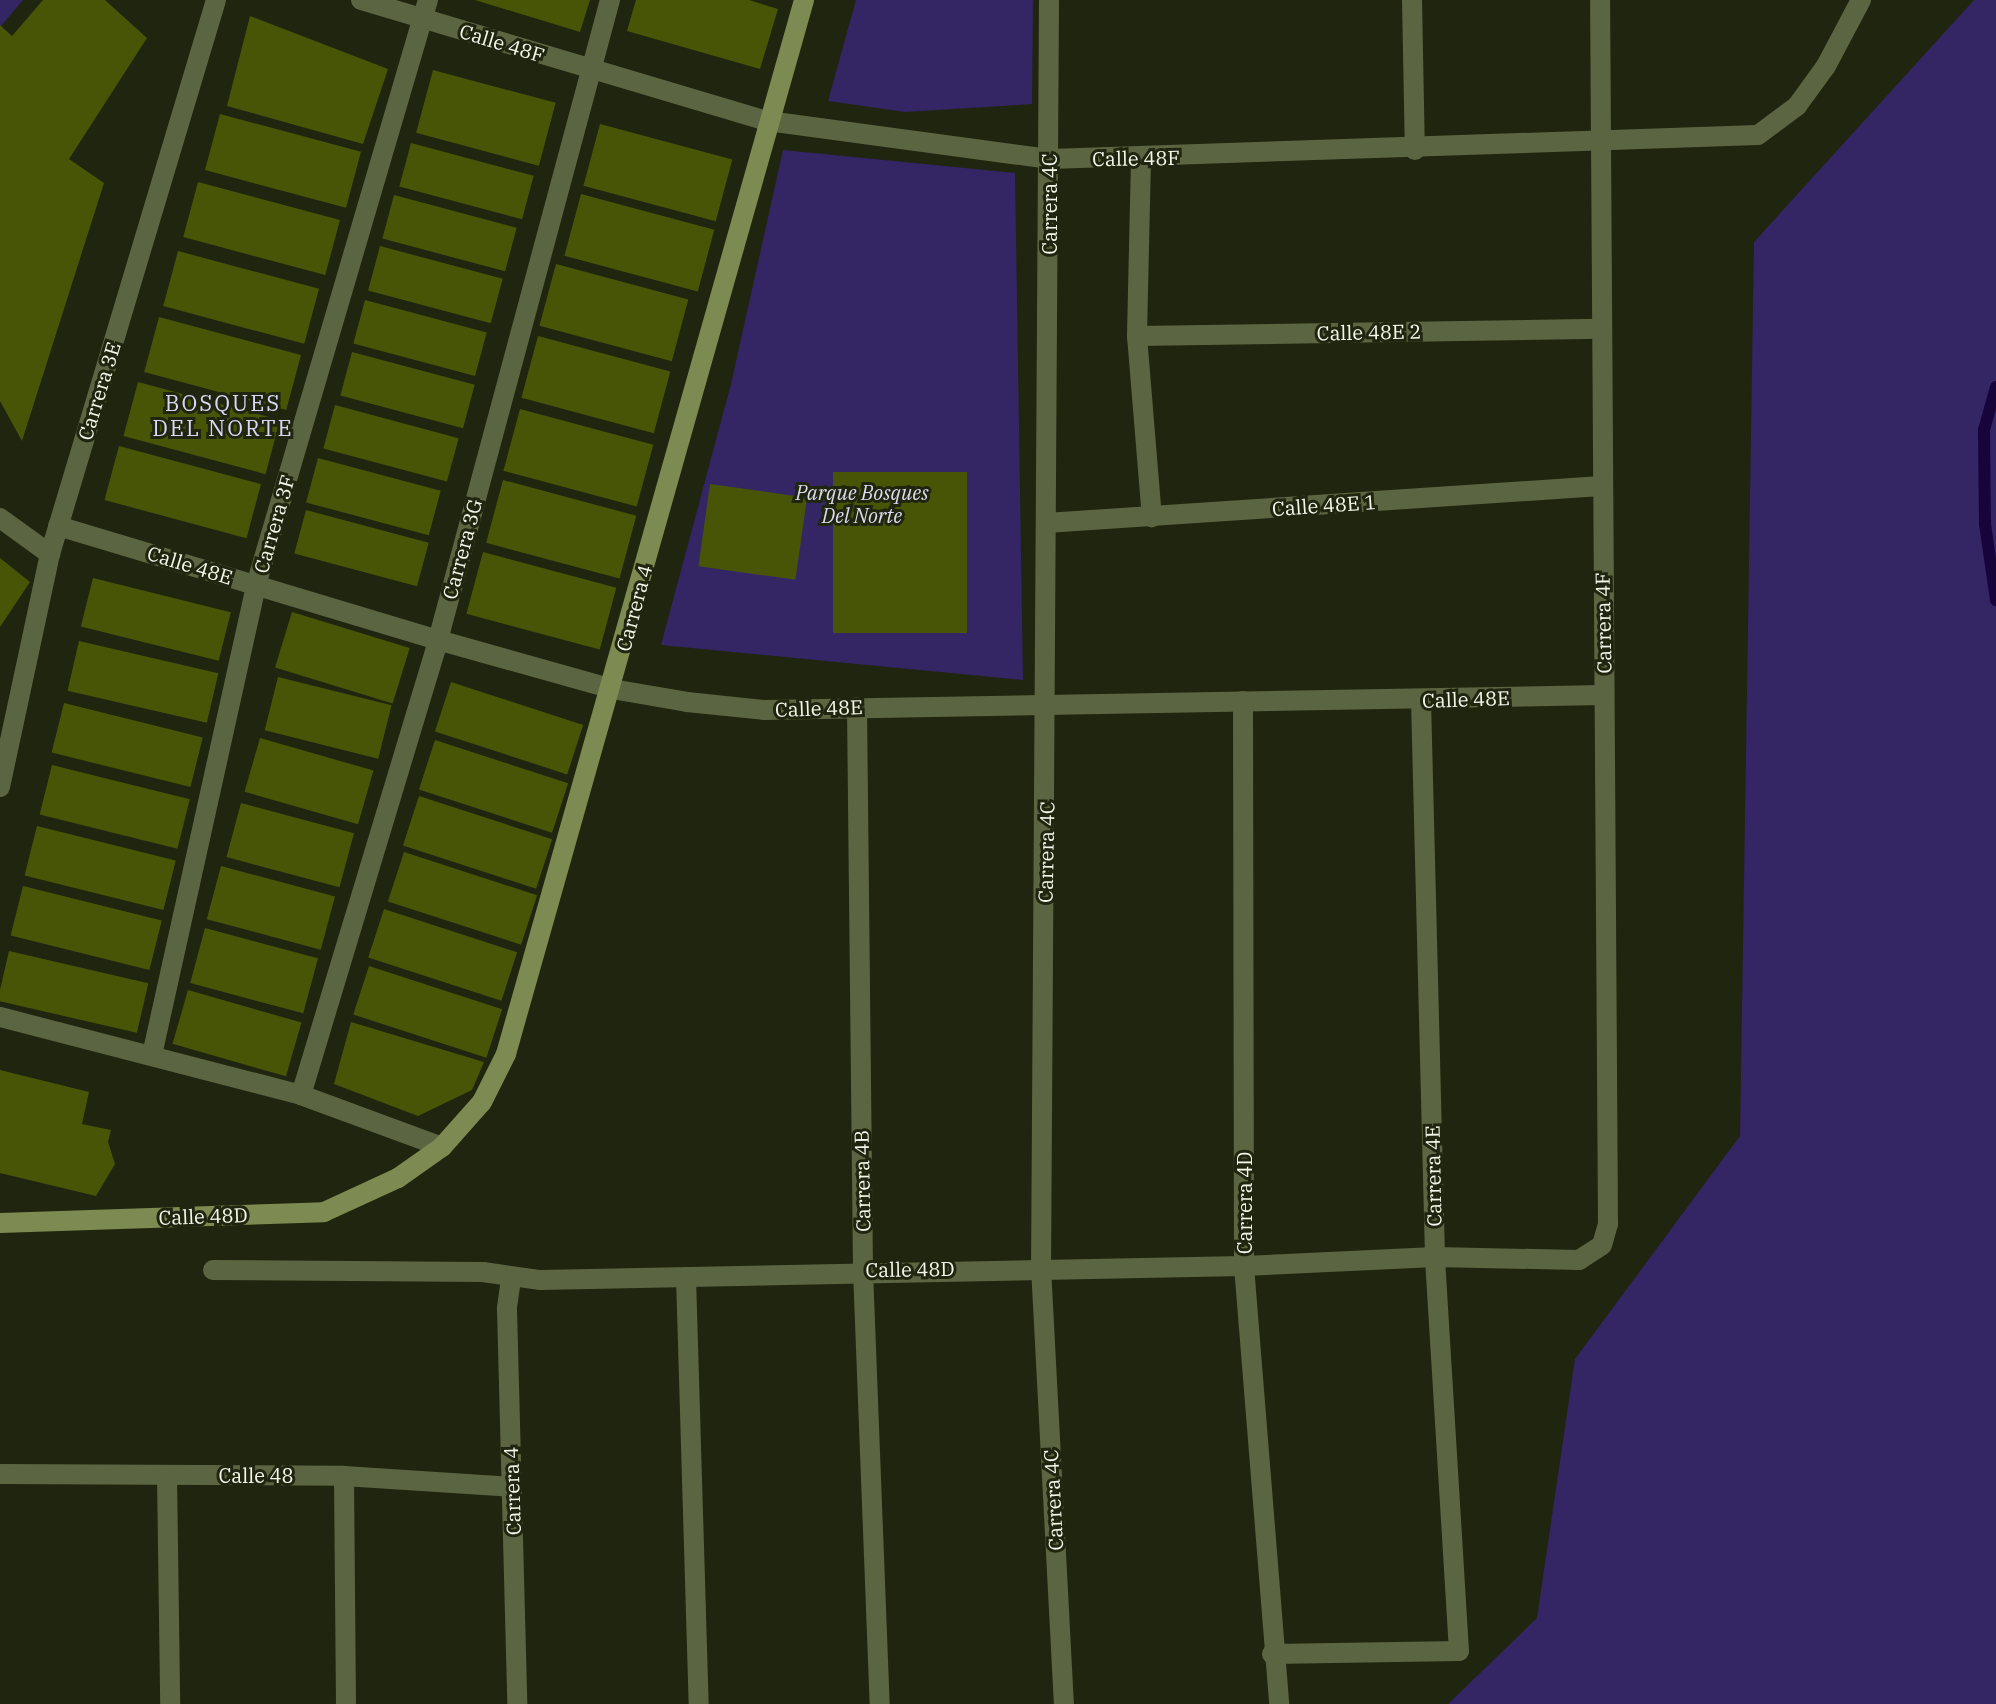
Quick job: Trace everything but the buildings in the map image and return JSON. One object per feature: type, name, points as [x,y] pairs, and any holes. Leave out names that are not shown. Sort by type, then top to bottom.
[{"type":"main road","name":"Carrera 4","points":[[398,1178],[442,1147],[482,1102],[506,1054],[612,689],[804,0]]},
{"type":"main road","name":"Calle 48D","points":[[0,1223],[324,1212],[398,1178]]},
{"type":"street","name":"Carrera 3E","points":[[1,779],[50,554],[216,0]]},
{"type":"street","name":"Calle 48F","points":[[361,0],[425,10],[590,70],[768,121],[1050,159],[1415,150],[1758,135],[1797,106],[1826,66],[1861,0]]},
{"type":"street","name":"Carrera 3G","points":[[301,1095],[438,640],[610,0]]},
{"type":"street","name":"Carrera 4C","points":[[1049,0],[1047,705],[1041,1267],[1064,1704]]},
{"type":"street","points":[[1412,0],[1415,150]]},
{"type":"street","name":"Carrera 4F","points":[[1600,0],[1608,1224],[1602,1245]]},
{"type":"street","name":"Carrera 3F","points":[[152,1055],[256,585],[425,10]]},
{"type":"street","points":[[1141,159],[1137,336],[1152,517]]},
{"type":"street","name":"Calle 48E 2","points":[[1137,336],[1601,329]]},
{"type":"street","name":"Calle 48E 1","points":[[1046,523],[1601,486]]},
{"type":"street","points":[[0,518],[50,554]]},
{"type":"street","name":"Calle 48E","points":[[58,526],[612,689],[764,710],[1604,695]]},
{"type":"street","name":"Carrera 4E","points":[[1272,1654],[1459,1651],[1435,1257],[1421,700]]},
{"type":"street","name":"Carrera 4D","points":[[1243,701],[1244,1266],[1272,1654],[1279,1704]]},
{"type":"street","name":"Carrera 4B","points":[[857,707],[863,1270],[880,1704]]},
{"type":"street","points":[[0,1017],[301,1095],[442,1147]]},
{"type":"street","name":"Calle 48D","points":[[213,1270],[483,1272],[511,1279],[686,1277],[863,1270],[1244,1266],[1435,1257],[1579,1260],[1602,1245]]},
{"type":"street","points":[[686,1277],[699,1704]]},
{"type":"street","name":"Carrera 4","points":[[511,1279],[507,1309],[517,1704]]},
{"type":"street","name":"Calle 48","points":[[0,1474],[344,1476],[512,1487]]},
{"type":"street","points":[[167,1475],[170,1704]]},
{"type":"street","points":[[344,1476],[346,1704]]},
{"type":"green space","points":[[0,0],[23,0],[1,26],[0,25]]},
{"type":"green space","points":[[856,0],[1033,0],[1032,104],[905,112],[828,101]]},
{"type":"green space","points":[[1974,0],[1996,0],[1996,1704],[1448,1704],[1537,1618],[1575,1359],[1740,1136],[1754,242]]},
{"type":"green space","name":"Parque Bosques Del Norte","points":[[783,150],[1015,173],[1023,680],[661,645],[731,384]]},
{"type":"waterway","points":[[1996,387],[1984,430],[1985,524],[1996,600]]},
{"type":"district","name":"BOSQUES DEL NORTE","points":[[223,414]]}]
